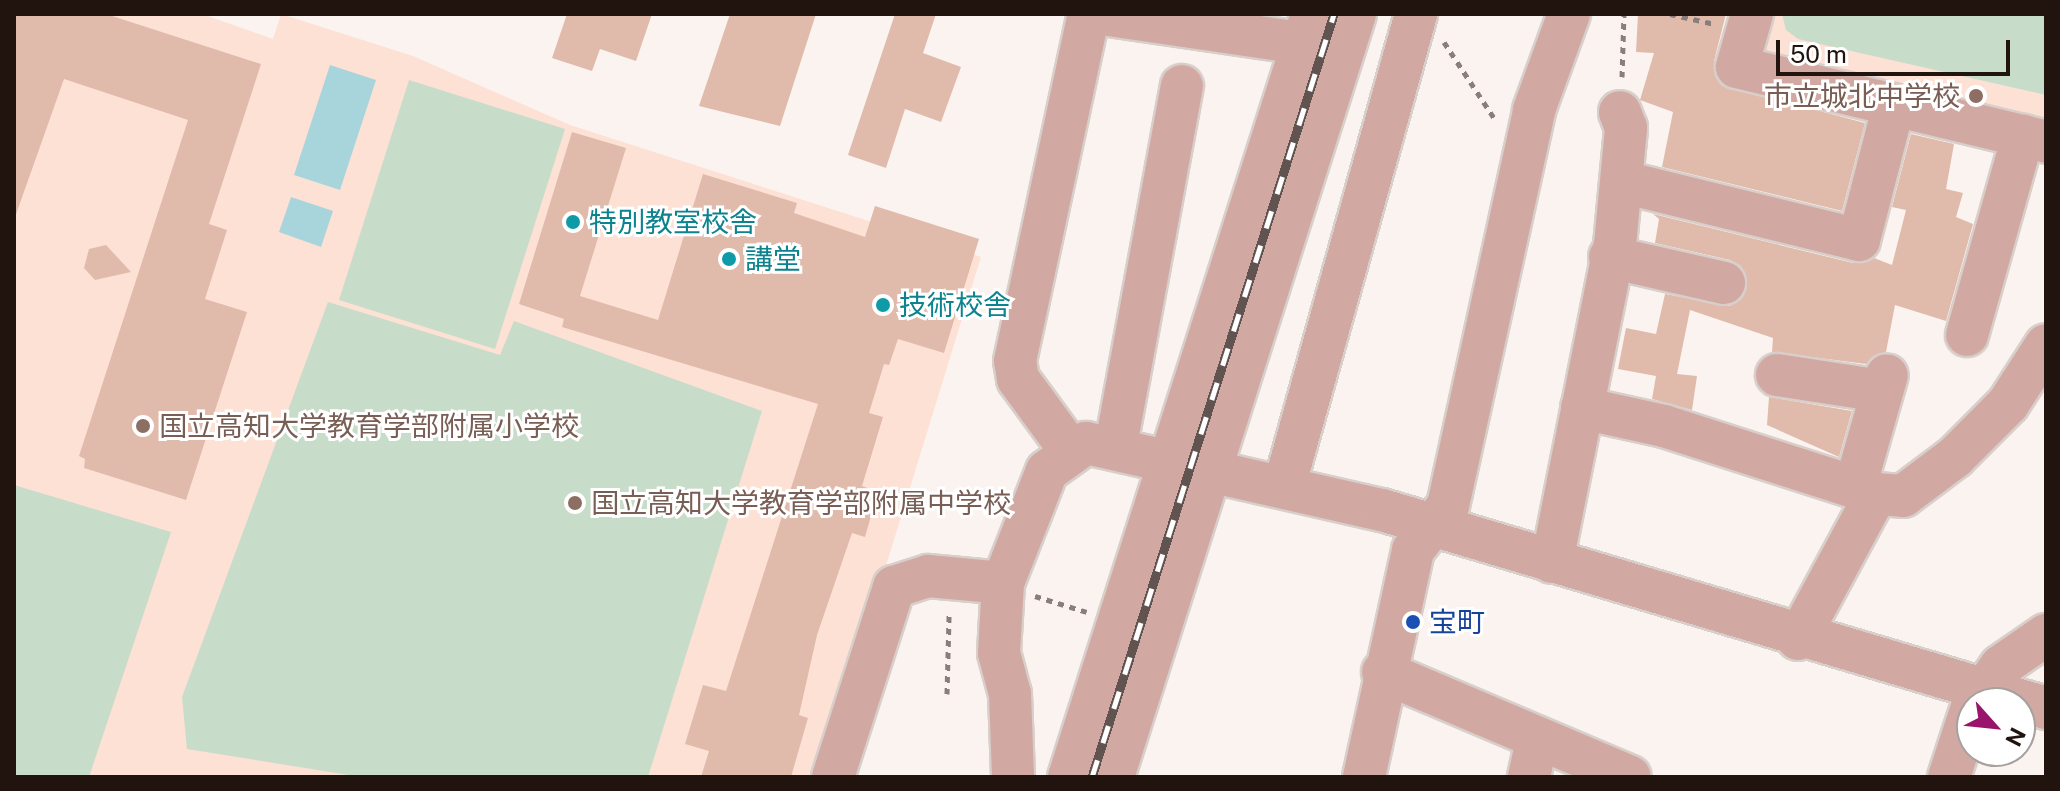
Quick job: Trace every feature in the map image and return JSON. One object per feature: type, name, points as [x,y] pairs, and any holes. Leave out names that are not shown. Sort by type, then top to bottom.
[{"type":"street","points":[[1070,450],[1018,379],[1015,361],[1089,14]]},
{"type":"street","points":[[1069,777],[1307,28],[1102,14]]},
{"type":"street","points":[[1113,777],[1355,14]]},
{"type":"street","points":[[1284,487],[1416,14]]},
{"type":"street","points":[[1364,777],[1383,672],[1413,550],[1448,506],[1534,110],[1569,14]]},
{"type":"street","points":[[1752,14],[1737,67],[2034,139],[1967,335]]},
{"type":"street","points":[[1116,445],[1182,86]]},
{"type":"street","points":[[1623,182],[1859,240],[1894,105]]},
{"type":"street","points":[[1552,562],[1623,182],[1626,128],[1620,112]]},
{"type":"street","points":[[1610,257],[1724,283]]},
{"type":"street","points":[[1582,408],[1664,426],[1866,490],[1903,496],[1955,457],[2008,404],[2046,345]]},
{"type":"street","points":[[1777,375],[1884,383],[1866,490],[1798,639]]},
{"type":"street","points":[[1013,777],[1010,694],[999,653],[1003,583],[1047,471],[1070,450],[1086,443],[1116,445],[1434,526],[1798,639],[1956,694]]},
{"type":"street","points":[[833,777],[888,597],[914,576],[1003,583]]},
{"type":"street","points":[[1986,687],[2001,666],[2046,635]]},
{"type":"street","points":[[1383,672],[1533,757],[1630,777]]},
{"type":"street","points":[[1949,777],[1956,757]]},
{"type":"path","points":[[1620,112],[1624,14]]},
{"type":"path","points":[[947,694],[950,578]]},
{"type":"path","points":[[1003,583],[1094,614]]},
{"type":"shaded area","name":"国立高知大学教育学部附属中学校","points":[[14,14],[202,14],[273,39],[281,14],[413,56],[570,125],[981,257],[821,777],[14,777]]},
{"type":"shaded area","name":"市立城北中学校","points":[[1771,14],[2046,14],[2046,131],[1762,52]]},
{"type":"green space","points":[[1782,14],[2046,14],[2046,95],[1798,39],[1786,30]]},
{"type":"green space","points":[[409,80],[565,129],[495,349],[339,300]]},
{"type":"green space","points":[[328,302],[500,355],[514,321],[762,411],[648,777],[361,777],[187,749],[182,697]]},
{"type":"green space","points":[[14,485],[171,532],[89,777],[14,777]]},
{"type":"water","points":[[330,65],[376,80],[340,190],[294,175]]},
{"type":"water","points":[[291,197],[333,211],[321,247],[279,232]]},
{"type":"building","points":[[14,14],[106,14],[261,64],[209,224],[227,230],[205,299],[247,312],[186,500],[84,468],[85,459],[79,456],[188,120],[64,79],[14,220]]},
{"type":"building","points":[[567,14],[652,14],[636,61],[600,49],[592,71],[552,58]]},
{"type":"building","points":[[730,14],[816,14],[780,126],[699,106]]},
{"type":"building","points":[[895,14],[936,14],[923,53],[961,67],[941,122],[905,109],[886,168],[848,155]]},
{"type":"building","points":[[1638,14],[1726,14],[1714,61],[1721,85],[1865,123],[1842,211],[1662,167],[1673,112],[1640,100],[1654,53],[1636,52]]},
{"type":"building","points":[[572,132],[626,148],[580,296],[658,320],[703,174],[797,203],[794,213],[865,237],[875,206],[979,239],[944,353],[898,339],[889,365],[884,364],[869,413],[883,417],[862,486],[878,492],[865,537],[852,533],[817,635],[799,715],[808,718],[791,777],[701,777],[709,751],[685,744],[703,685],[726,691],[818,404],[562,327],[564,319],[519,304]]},
{"type":"building","points":[[1911,134],[1954,144],[1946,189],[1963,193],[1956,217],[1973,224],[1946,321],[1895,305],[1886,352],[1866,364],[1772,352],[1773,338],[1690,310],[1677,374],[1697,376],[1692,410],[1652,399],[1656,376],[1618,369],[1626,328],[1656,334],[1665,294],[1730,306],[1747,288],[1741,266],[1730,260],[1655,243],[1659,219],[1653,214],[1853,263],[1874,258],[1892,265],[1906,210],[1892,207]]},
{"type":"building","points":[[106,245],[131,272],[95,280],[84,268],[89,249]]},
{"type":"building","points":[[1769,397],[1852,411],[1839,457],[1767,425]]},
{"type":"railway","points":[[1092,777],[1334,14]]},
{"type":"place","name":"市立城北中学校","points":[[1976,96]]},
{"type":"place","name":"特別教室校舎","points":[[573,222]]},
{"type":"place","name":"講堂","points":[[729,259]]},
{"type":"place","name":"技術校舎","points":[[883,305]]},
{"type":"place","name":"国立高知大学教育学部附属小学校","points":[[143,426]]},
{"type":"place","name":"国立高知大学教育学部附属中学校","points":[[575,503]]},
{"type":"place","name":"宝町","points":[[1413,622]]}]
